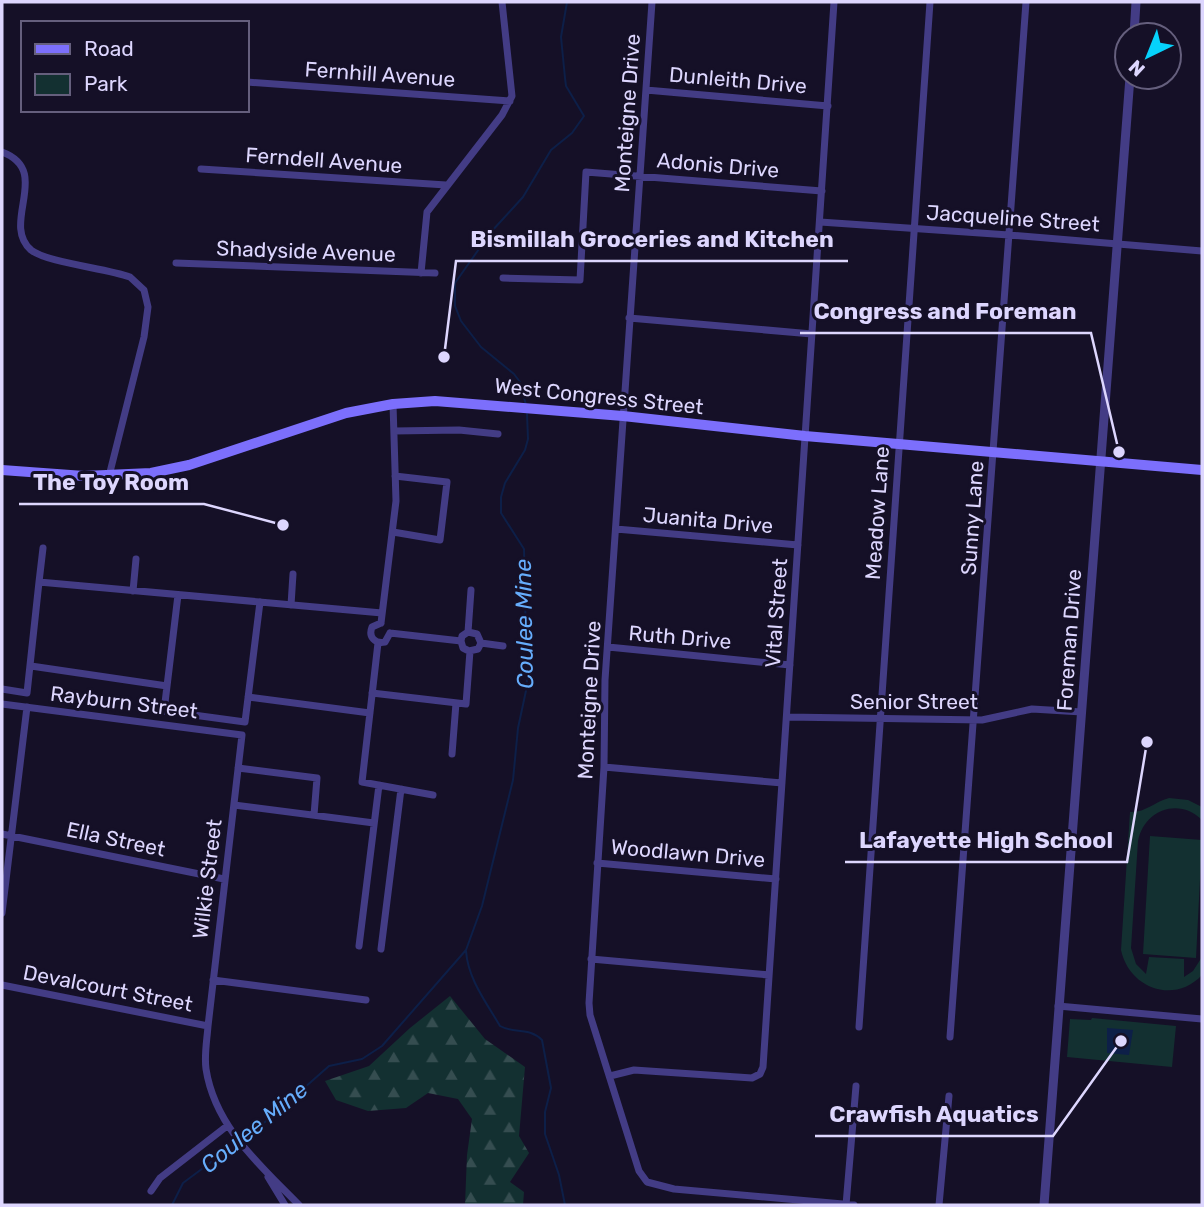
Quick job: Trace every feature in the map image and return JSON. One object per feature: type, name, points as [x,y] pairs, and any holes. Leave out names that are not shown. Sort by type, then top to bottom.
[{"type":"main road","name":"West Congress Street","points":[[2,470],[109,476],[151,473],[189,465],[338,416],[393,404],[435,401],[1202,470]]},
{"type":"street","points":[[421,272],[425,218],[435,199],[476,149],[510,101],[512,90],[502,2]]},
{"type":"street","name":"Monteigne Drive","points":[[652,2],[604,693],[604,767],[591,958],[590,1015],[643,1179],[650,1184],[674,1189],[854,1205]]},
{"type":"street","name":"Vital Street","points":[[610,1076],[634,1070],[749,1079],[756,1077],[763,1067],[834,2]]},
{"type":"street","name":"Meadow Lane","points":[[859,1027],[930,2]]},
{"type":"street","name":"Sunny Lane","points":[[950,1037],[1026,2]]},
{"type":"street","points":[[1134,21],[1136,2]]},
{"type":"street","name":"Fernhill Avenue","points":[[248,82],[510,101]]},
{"type":"street","name":"Dunleith Drive","points":[[646,90],[828,106]]},
{"type":"street","name":"Foreman Drive","points":[[1044,1205],[1129,91]]},
{"type":"street","points":[[2,152],[16,161],[24,175],[18,223],[20,236],[26,246],[43,256],[130,277],[141,286],[146,295],[148,307],[144,337],[109,476]]},
{"type":"street","name":"Ferndell Avenue","points":[[201,169],[446,185]]},
{"type":"street","name":"Adonis Drive","points":[[503,278],[580,280],[586,172],[822,191]]},
{"type":"street","name":"Jacqueline Street","points":[[820,222],[1202,251]]},
{"type":"street","name":"Shadyside Avenue","points":[[176,263],[435,273]]},
{"type":"street","points":[[629,317],[812,334]]},
{"type":"street","points":[[381,623],[393,532],[396,476],[393,404]]},
{"type":"street","points":[[394,431],[459,430],[498,434]]},
{"type":"street","points":[[393,532],[440,540],[447,482],[396,476]]},
{"type":"street","name":"Juanita Drive","points":[[616,529],[798,545]]},
{"type":"street","points":[[2,689],[27,693],[43,548]]},
{"type":"street","points":[[133,590],[136,559]]},
{"type":"street","points":[[291,605],[293,574]]},
{"type":"street","points":[[38,582],[382,613]]},
{"type":"street","points":[[468,632],[471,590]]},
{"type":"street","points":[[162,725],[178,595]]},
{"type":"street","points":[[164,711],[245,722],[260,602]]},
{"type":"street","points":[[381,623],[387,625],[390,633],[387,640],[378,643],[371,637],[371,631],[374,625],[381,623]]},
{"type":"street","points":[[468,632],[477,634],[481,643],[478,649],[470,651],[463,648],[462,636],[468,632]]},
{"type":"street","points":[[390,633],[461,641]]},
{"type":"street","points":[[378,643],[362,782],[433,795]]},
{"type":"street","points":[[481,643],[503,646]]},
{"type":"street","name":"Ruth Drive","points":[[608,647],[790,665]]},
{"type":"street","points":[[372,693],[466,704],[470,651]]},
{"type":"street","points":[[31,666],[167,686]]},
{"type":"street","points":[[248,697],[370,713]]},
{"type":"street","points":[[452,754],[456,703]]},
{"type":"street","name":"Rayburn Street","points":[[2,704],[242,735]]},
{"type":"street","points":[[2,913],[27,707]]},
{"type":"street","name":"Senior Street","points":[[787,717],[975,720],[1032,709],[1082,712]]},
{"type":"street","points":[[208,731],[210,717]]},
{"type":"street","name":"Wilkie Street","points":[[242,735],[213,980],[206,1066],[211,1093],[230,1129],[266,1173]]},
{"type":"street","points":[[604,767],[782,783]]},
{"type":"street","points":[[238,768],[317,778],[314,815]]},
{"type":"street","points":[[359,946],[379,785]]},
{"type":"street","points":[[381,949],[401,789]]},
{"type":"street","points":[[234,805],[374,823]]},
{"type":"street","name":"Ella Street","points":[[2,834],[224,879]]},
{"type":"street","name":"Woodlawn Drive","points":[[597,863],[776,879]]},
{"type":"street","points":[[591,958],[769,975]]},
{"type":"street","points":[[213,980],[366,1000]]},
{"type":"street","name":"Devalcourt Street","points":[[2,985],[208,1026]]},
{"type":"street","points":[[1058,1006],[1202,1019]]},
{"type":"street","points":[[846,1205],[856,1086]]},
{"type":"street","points":[[939,1205],[949,1096]]},
{"type":"street","points":[[151,1191],[160,1178],[230,1129]]},
{"type":"street","points":[[266,1173],[285,1205]]},
{"type":"street","points":[[266,1173],[299,1205]]},
{"type":"green space","points":[[1169,798],[1188,800],[1202,807],[1202,820],[1193,813],[1173,808],[1155,815],[1147,821],[1142,830],[1138,841],[1131,948],[1136,964],[1146,974],[1149,957],[1184,959],[1184,977],[1193,971],[1202,957],[1202,975],[1179,989],[1166,990],[1143,983],[1133,974],[1121,950],[1130,812],[1140,811]]},
{"type":"green space","points":[[1150,836],[1202,840],[1196,958],[1143,954]]},
{"type":"green space","points":[[450,996],[485,1039],[525,1067],[519,1136],[529,1153],[510,1182],[524,1192],[523,1205],[465,1205],[472,1119],[458,1099],[428,1093],[406,1108],[368,1111],[336,1100],[325,1081],[369,1066]]},
{"type":"green space","points":[[1092,1018],[1176,1026],[1172,1067],[1067,1057],[1070,1019]]},
{"type":"water","points":[[1107,1028],[1133,1030],[1129,1055],[1107,1053]]},
{"type":"waterway","name":"Coulee Mine","points":[[526,405],[520,382],[514,374],[481,347],[461,321],[455,306],[455,283],[491,232],[523,197],[551,150],[572,133],[584,116],[566,86],[561,37],[567,2]]},
{"type":"waterway","name":"Coulee Mine","points":[[243,1139],[329,1066],[362,1059],[382,1046],[466,950],[482,906],[513,780],[518,728],[527,686],[524,549],[501,513],[501,497],[505,483],[525,450],[528,439],[527,414]]},
{"type":"waterway","name":"Coulee Mine","points":[[466,951],[474,981],[500,1026],[532,1033],[542,1040],[551,1088],[545,1112],[545,1134],[559,1175],[565,1205]]},
{"type":"waterway","name":"Coulee Mine","points":[[172,1205],[183,1183],[238,1142]]},
{"type":"place","name":"Bismillah Groceries and Kitchen","points":[[444,357]]},
{"type":"place","name":"Congress and Foreman","points":[[1119,452]]},
{"type":"place","name":"The Toy Room","points":[[283,525]]},
{"type":"place","name":"Lafayette High School","points":[[1147,742]]},
{"type":"place","name":"Crawfish Aquatics","points":[[1121,1041]]}]
